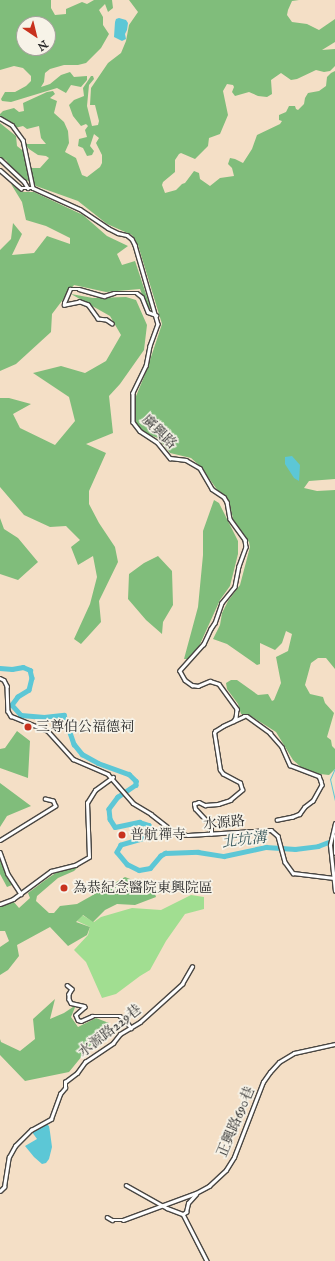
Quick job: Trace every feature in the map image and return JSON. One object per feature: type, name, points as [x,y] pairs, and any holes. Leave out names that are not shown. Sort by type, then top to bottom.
[{"type":"main road","points":[[335,822],[335,853]]},
{"type":"main road","points":[[334,837],[330,846],[335,891]]},
{"type":"street","points":[[0,118],[12,125],[23,140],[33,188],[21,188],[0,170]]},
{"type":"street","points":[[0,159],[24,181],[28,188]]},
{"type":"street","name":"廣興路","points":[[33,188],[80,209],[108,228],[132,239],[158,324],[157,332],[150,346],[146,366],[133,393],[133,422],[140,431],[158,442],[170,458],[186,460],[200,468],[212,489],[224,497],[227,502],[230,519],[246,544],[235,587],[222,603],[215,623],[204,644],[180,671],[184,680],[192,685],[198,686],[210,681],[219,684],[237,709],[236,718],[234,721]]},
{"type":"street","points":[[112,324],[106,320],[98,319],[88,305],[80,302],[64,305],[70,289],[80,289],[104,296],[114,293],[137,293],[142,297],[148,312],[156,315]]},
{"type":"street","points":[[0,678],[6,682],[10,714],[48,731],[73,758],[108,774],[113,778],[96,790],[87,803],[89,857],[75,865],[51,871],[21,894],[0,904]]},
{"type":"street","points":[[211,834],[210,826],[195,809],[194,804],[199,802],[205,805],[218,804],[230,800],[242,790],[240,783],[221,773],[215,747],[215,730],[247,716],[263,726],[282,747],[290,765],[319,776],[322,783],[313,802],[305,807],[300,814],[277,820]]},
{"type":"street","name":"水源路","points":[[113,778],[138,807],[151,814],[175,833],[188,836],[268,829],[276,834],[281,844],[282,853],[289,869],[296,874],[334,878]]},
{"type":"street","points":[[0,840],[55,806],[52,801],[45,799]]},
{"type":"street","points":[[0,852],[8,874],[21,894]]},
{"type":"street","name":"水源路229巷","points":[[0,1191],[4,1187],[9,1156],[15,1146],[31,1130],[51,1119],[60,1094],[65,1088],[65,1082],[77,1073],[85,1062],[106,1049],[120,1034],[131,1028],[182,984],[192,967]]},
{"type":"street","points":[[68,985],[72,989],[69,994],[69,999],[72,1003],[84,1006],[85,1008],[76,1015],[78,1020],[81,1021],[92,1016],[120,1016],[125,1019],[131,1028]]},
{"type":"street","name":"正興路690巷","points":[[107,1217],[112,1220],[123,1220],[163,1206],[196,1194],[218,1178],[226,1170],[234,1157],[264,1082],[270,1072],[279,1062],[294,1053],[335,1044]]},
{"type":"street","points":[[126,1185],[163,1206],[183,1214],[207,1261]]},
{"type":"street","points":[[183,1214],[186,1212],[188,1203],[196,1194]]},
{"type":"green space","points":[[0,0],[51,0],[51,8],[55,15],[66,14],[66,9],[82,2],[87,4],[94,0],[112,0],[113,8],[108,12],[105,4],[99,10],[103,17],[103,25],[109,34],[101,48],[86,63],[78,65],[64,65],[50,69],[45,73],[44,82],[41,87],[50,84],[61,75],[70,72],[74,77],[87,76],[87,80],[81,87],[71,85],[66,93],[57,88],[11,102],[2,101],[1,99],[5,92],[15,92],[26,86],[31,81],[31,76],[23,68],[14,66],[0,70]]},
{"type":"green space","points":[[129,0],[299,0],[292,1],[288,10],[287,15],[292,22],[307,24],[319,30],[335,19],[335,42],[322,50],[335,49],[335,66],[330,71],[324,72],[316,70],[297,79],[291,80],[281,73],[271,80],[272,94],[267,97],[258,96],[249,92],[235,96],[232,92],[234,87],[233,85],[227,84],[223,91],[228,115],[220,134],[209,138],[208,146],[195,159],[181,153],[179,154],[175,160],[175,172],[163,182],[162,185],[165,193],[176,190],[185,183],[194,171],[199,173],[200,179],[210,186],[220,178],[234,176],[232,168],[228,164],[230,158],[243,163],[252,149],[257,135],[280,124],[282,121],[279,120],[279,115],[286,112],[289,106],[295,106],[298,110],[304,104],[308,93],[319,91],[326,86],[327,77],[335,71],[335,479],[309,481],[304,488],[317,491],[335,490],[335,669],[326,658],[318,658],[311,663],[305,685],[310,694],[323,697],[325,703],[334,713],[327,737],[331,740],[332,746],[335,749],[335,769],[329,775],[320,774],[302,768],[293,760],[276,732],[251,716],[241,714],[238,704],[227,689],[226,683],[231,680],[237,680],[258,695],[268,694],[272,701],[274,700],[281,683],[276,657],[288,651],[292,634],[286,631],[282,643],[275,650],[260,643],[260,664],[257,665],[227,644],[213,639],[220,625],[222,613],[228,601],[240,585],[250,547],[249,542],[234,523],[229,501],[218,491],[201,467],[191,458],[170,453],[158,438],[139,431],[136,425],[134,401],[146,372],[162,324],[138,245],[132,235],[107,224],[78,201],[36,186],[14,172],[6,160],[0,158],[0,123],[16,136],[17,146],[27,154],[29,168],[40,168],[49,158],[38,155],[29,149],[25,144],[46,144],[41,138],[39,126],[27,129],[23,126],[15,128],[0,118],[0,114],[3,111],[14,108],[19,112],[24,111],[23,103],[47,92],[53,91],[55,94],[50,98],[57,101],[54,113],[64,122],[68,131],[69,143],[65,152],[76,158],[82,175],[87,177],[100,167],[102,163],[102,155],[96,143],[99,138],[94,134],[90,146],[94,151],[92,155],[87,156],[83,148],[78,146],[79,139],[87,137],[85,130],[88,126],[86,124],[81,126],[73,116],[69,105],[74,100],[84,96],[83,88],[91,76],[93,76],[94,79],[89,85],[87,106],[92,126],[98,125],[99,121],[95,105],[90,105],[91,88],[108,63],[121,53],[126,41],[129,25],[138,12]]},
{"type":"green space","points":[[11,184],[22,192],[34,192],[83,215],[107,236],[128,246],[117,254],[122,265],[135,261],[151,309],[147,308],[140,289],[106,292],[74,285],[52,314],[51,332],[16,364],[0,371],[0,250],[11,239],[13,223],[22,234],[12,255],[34,253],[47,236],[70,244],[70,238],[46,226],[26,220],[22,202]]},
{"type":"green space","points":[[71,294],[93,298],[126,297],[136,300],[147,325],[144,350],[120,384],[109,396],[113,433],[86,444],[106,453],[89,491],[89,504],[99,523],[115,547],[118,562],[99,601],[101,622],[81,644],[74,639],[90,604],[97,577],[93,556],[78,565],[71,547],[80,540],[66,526],[50,527],[24,515],[0,487],[0,398],[9,398],[31,404],[13,414],[20,428],[55,445],[75,421],[69,397],[33,373],[61,366],[85,373],[106,361],[121,335],[110,316]]},
{"type":"green space","points":[[214,500],[219,503],[238,541],[238,554],[230,586],[220,600],[196,653],[189,659],[184,659],[198,607],[203,555],[203,531]]},
{"type":"green space","points":[[0,518],[4,529],[18,538],[38,562],[18,580],[0,574]]},
{"type":"green space","points":[[158,556],[172,571],[173,605],[163,622],[162,634],[146,620],[128,599],[129,574],[144,563]]},
{"type":"green space","points":[[17,731],[30,741],[28,778],[0,768],[0,749],[5,748]]},
{"type":"green space","points":[[0,783],[31,806],[7,816],[0,827]]},
{"type":"green space","points":[[0,855],[12,885],[7,887],[0,874]]},
{"type":"green space","points":[[81,864],[74,871],[58,878],[37,896],[36,901],[49,913],[54,913],[60,906],[77,904],[125,877],[153,888],[156,897],[135,905],[117,904],[105,910],[93,922],[83,915],[76,922],[90,927],[87,935],[68,946],[50,927],[17,945],[19,956],[8,970],[0,975],[0,947],[9,941],[5,931],[0,931],[0,905],[13,901],[19,908],[30,898],[28,893],[44,881],[57,872]]},
{"type":"green space","points":[[191,895],[204,897],[204,909],[185,914],[166,941],[150,970],[116,994],[102,998],[86,962],[74,950],[88,935],[90,927],[77,921],[82,915],[94,922],[101,917],[132,908],[161,910]]},
{"type":"green space","points":[[55,999],[50,1019],[64,1013],[76,1005],[71,1017],[78,1027],[96,1018],[109,1023],[69,1072],[25,1081],[0,1055],[0,1039],[1,1042],[20,1051],[35,1039],[33,1019]]},
{"type":"water","points":[[119,18],[126,20],[128,23],[125,34],[126,39],[122,41],[114,37],[115,22],[116,19]]},
{"type":"water","points":[[292,456],[300,465],[299,481],[294,478],[285,464],[285,457]]},
{"type":"water","points":[[45,1123],[49,1126],[52,1147],[49,1159],[46,1163],[42,1164],[25,1146],[37,1139],[32,1132]]},
{"type":"waterway","name":"北坑溝","points":[[0,668],[12,669],[23,667],[30,670],[32,678],[29,690],[18,697],[12,705],[21,715],[44,717],[64,715],[74,744],[82,754],[98,763],[129,774],[136,781],[136,785],[118,797],[109,809],[110,819],[115,827],[139,822],[149,825],[150,830],[145,838],[121,845],[117,852],[127,864],[139,870],[150,868],[160,856],[165,853],[198,852],[224,856],[266,847],[295,849],[318,846],[334,840]]},
{"type":"waterway","name":"北坑溝","points":[[335,768],[330,779],[335,800]]},
{"type":"place","name":"三尊伯公福德祠","points":[[28,727]]},
{"type":"place","name":"普航禪寺","points":[[122,835]]},
{"type":"place","name":"為恭紀念醫院東興院區","points":[[64,888]]}]
